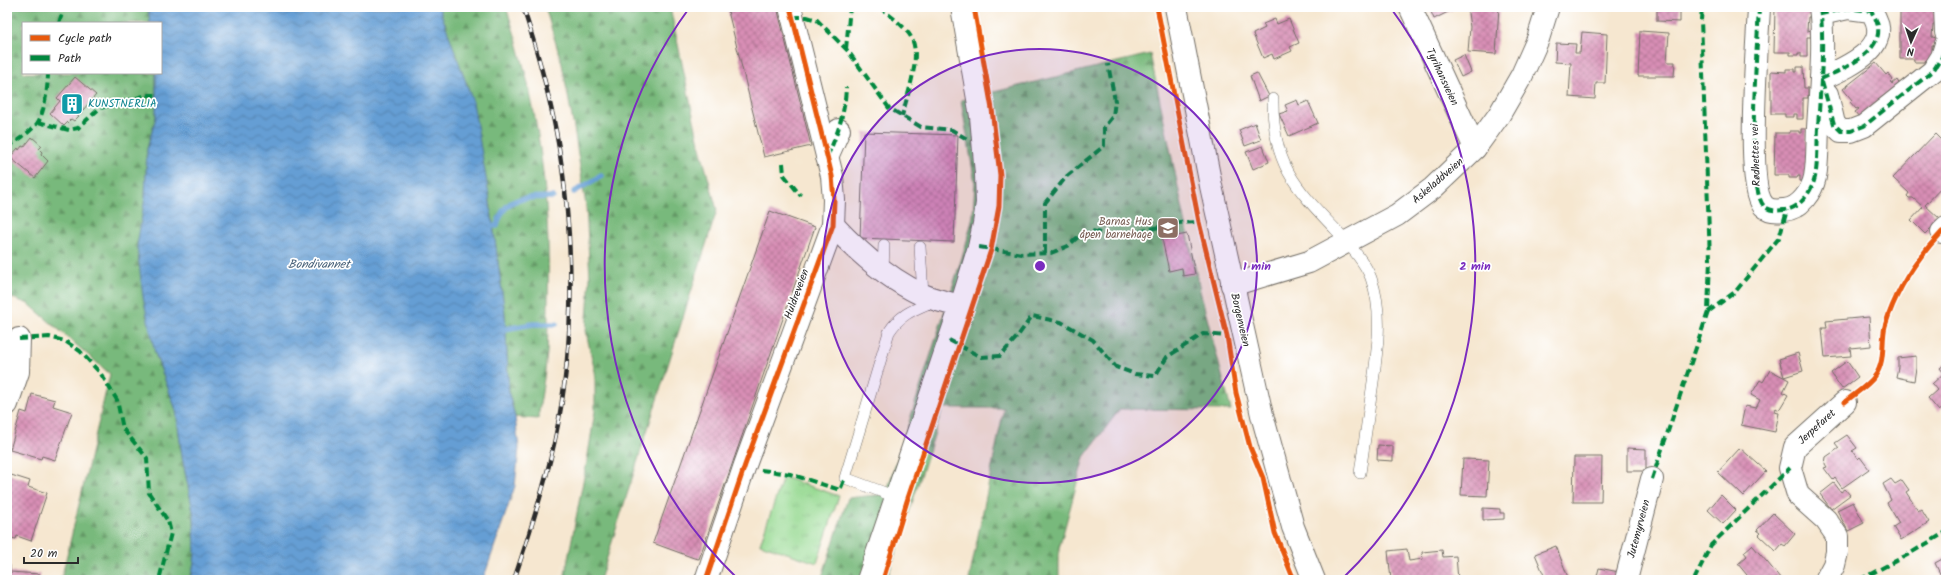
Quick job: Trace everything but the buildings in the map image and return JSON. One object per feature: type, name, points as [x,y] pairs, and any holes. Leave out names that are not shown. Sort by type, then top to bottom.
[{"type":"street","name":"Huldreveien","points":[[706,580],[745,465],[833,225],[834,200],[832,176],[790,7]]},
{"type":"street","points":[[868,580],[961,306],[979,247],[987,203],[981,116],[962,7]]},
{"type":"street","name":"Borgenveien","points":[[1176,7],[1232,285],[1262,415],[1293,527],[1314,580]]},
{"type":"street","name":"Tyrihansveien","points":[[1410,7],[1475,148]]},
{"type":"street","name":"Askeladdveien","points":[[1232,285],[1309,262],[1397,215],[1433,188],[1475,148],[1499,115],[1522,75],[1548,7]]},
{"type":"street","name":"Rødhettes vei","points":[[1759,7],[1756,72],[1755,175],[1758,195],[1764,206],[1774,211],[1787,210],[1797,206],[1807,195],[1815,177],[1821,79],[1829,9]]},
{"type":"street","points":[[1944,7],[1946,32]]},
{"type":"street","points":[[1821,79],[1846,67],[1872,50],[1879,34],[1877,20],[1871,11],[1848,8],[1829,9]]},
{"type":"street","name":"Rødhettes vei","points":[[1821,79],[1834,124],[1841,130],[1851,131],[1864,126],[1933,71],[1942,57],[1946,44]]},
{"type":"street","points":[[827,157],[839,130]]},
{"type":"street","points":[[833,225],[856,249],[900,282],[931,297],[961,306]]},
{"type":"street","points":[[7,404],[18,372],[19,339]]},
{"type":"street","name":"Jerpefaret","points":[[1826,580],[1834,565],[1837,552],[1837,536],[1826,520],[1798,494],[1790,468],[1795,447],[1845,402]]},
{"type":"street","name":"Jutemyrveien","points":[[1626,580],[1652,479]]},
{"type":"lane","points":[[1273,99],[1272,123],[1277,148],[1289,174],[1309,202],[1348,242],[1371,276],[1377,297],[1379,319],[1377,349],[1360,472]]},
{"type":"lane","points":[[883,270],[884,245]]},
{"type":"lane","points":[[896,497],[845,478],[889,332],[896,321],[931,297],[920,247]]},
{"type":"green space","points":[[7,7],[148,7],[150,22],[22,22],[22,74],[156,74],[156,117],[147,149],[145,197],[155,353],[176,410],[182,457],[194,516],[195,555],[191,580],[61,580],[110,374],[29,304],[7,296]]},
{"type":"green space","points":[[439,7],[506,7],[527,80],[535,116],[540,152],[545,189],[547,226],[547,347],[538,419],[515,417],[509,394],[505,314],[489,195]]},
{"type":"green space","points":[[545,7],[670,7],[700,148],[717,210],[600,580],[564,580],[595,411],[595,372],[586,332],[590,278],[586,206],[562,64]]},
{"type":"green space","points":[[1150,54],[1200,291],[1231,410],[1120,409],[1084,457],[1059,549],[1059,580],[969,580],[1004,408],[943,408],[887,580],[821,580],[848,498],[886,494],[966,245],[973,216],[975,183],[961,100]]},
{"type":"green space","points":[[783,477],[839,496],[817,563],[760,544]]},
{"type":"water","name":"Bondivannet","points":[[148,7],[439,7],[473,102],[489,195],[505,314],[509,394],[515,417],[519,448],[515,486],[483,580],[191,580],[195,555],[194,516],[182,457],[176,410],[155,353],[143,297],[137,246],[145,197],[147,149],[156,117],[156,74],[162,74],[162,22],[150,22]]},
{"type":"waterway","points":[[574,192],[601,176]]},
{"type":"waterway","points":[[493,226],[497,226],[505,208],[511,203],[525,198],[553,197]]},
{"type":"waterway","points":[[505,329],[533,324],[556,324]]},
{"type":"railway","points":[[514,580],[542,491],[558,423],[564,384],[570,305],[568,226],[565,187],[559,148],[544,77],[523,7]]},
{"type":"marked path","points":[[59,22],[64,7]]},
{"type":"marked path","points":[[846,49],[850,7]]},
{"type":"marked path","points":[[879,7],[905,29],[911,37],[914,45],[914,65],[902,116]]},
{"type":"marked path","points":[[1652,479],[1708,312],[1710,259],[1701,20],[1702,7]]},
{"type":"marked path","points":[[1759,7],[1754,111],[1755,171],[1758,193],[1764,206],[1771,210],[1790,209],[1800,203],[1811,188],[1815,177],[1822,51],[1820,7]]},
{"type":"marked path","points":[[1945,7],[1946,32]]},
{"type":"marked path","points":[[1821,14],[1848,8],[1871,11],[1877,24],[1878,35],[1866,54],[1855,62],[1821,79]]},
{"type":"marked path","points":[[793,17],[807,17],[817,20],[848,51],[889,108],[921,127],[952,130],[967,139]]},
{"type":"marked path","points":[[1822,82],[1834,124],[1841,131],[1851,131],[1864,126],[1933,71],[1942,57],[1946,44]]},
{"type":"marked path","points":[[1045,253],[1045,203],[1067,176],[1104,146],[1104,127],[1113,116],[1115,101],[1108,64]]},
{"type":"marked path","points":[[7,147],[28,132],[38,122],[47,91],[48,74]]},
{"type":"marked path","points":[[827,157],[840,123],[846,87]]},
{"type":"marked path","points":[[38,122],[69,130],[78,128],[100,108],[147,95],[156,95]]},
{"type":"marked path","points":[[783,163],[784,175],[801,196]]},
{"type":"marked path","points":[[1708,312],[1735,292],[1779,238],[1787,210]]},
{"type":"marked path","points":[[979,247],[1022,254],[1051,253],[1068,246],[1079,236],[1092,231],[1108,235],[1128,235],[1174,223],[1199,222]]},
{"type":"marked path","points":[[949,340],[981,357],[1000,356],[1017,337],[1032,316],[1061,322],[1093,340],[1116,367],[1135,374],[1155,376],[1167,357],[1203,334],[1227,336]]},
{"type":"marked path","points":[[19,339],[49,337],[65,341],[80,351],[101,374],[117,400],[123,429],[147,458],[149,493],[168,521],[171,533],[159,580]]},
{"type":"marked path","points":[[1694,580],[1711,545],[1790,468]]},
{"type":"marked path","points":[[761,470],[790,474],[840,490],[845,478]]},
{"type":"marked path","points":[[1859,580],[1909,554],[1946,532]]},
{"type":"cycle path","points":[[706,580],[745,465],[833,225],[834,200],[832,176],[790,7]]},
{"type":"cycle path","points":[[883,580],[907,501],[991,250],[999,206],[1000,175],[992,109],[974,7]]},
{"type":"cycle path","points":[[1157,7],[1199,222],[1227,336],[1236,393],[1250,447],[1263,478],[1275,533],[1294,580]]},
{"type":"cycle path","points":[[1845,402],[1869,383],[1875,376],[1881,364],[1885,326],[1895,300],[1915,264],[1942,232]]},
{"type":"place","name":"KUNSTNERLIA","points":[[72,104]]},
{"type":"place","name":"Barnas Hus åpen barnehage","points":[[1168,228]]}]
